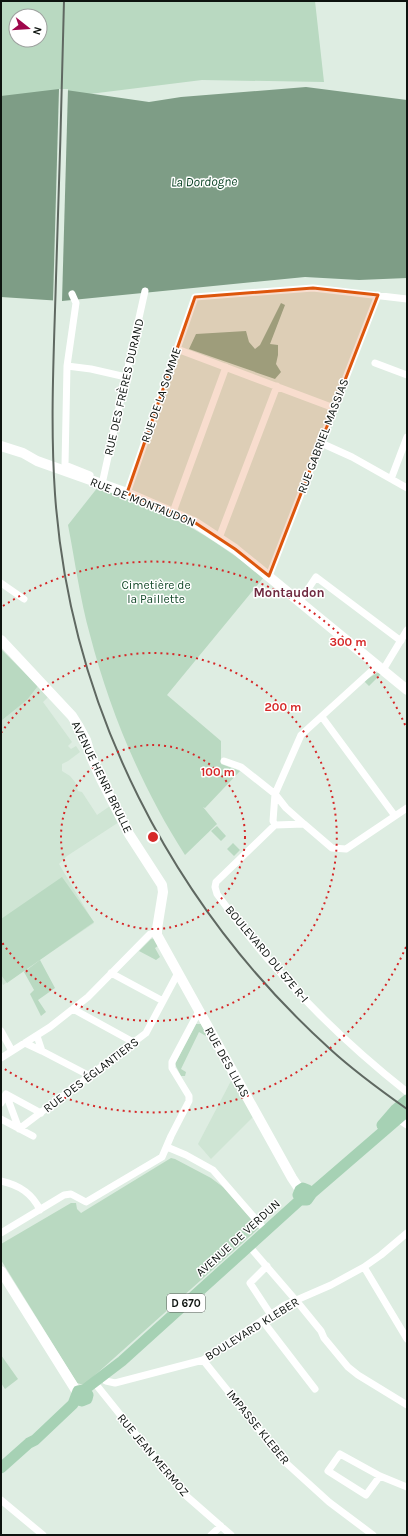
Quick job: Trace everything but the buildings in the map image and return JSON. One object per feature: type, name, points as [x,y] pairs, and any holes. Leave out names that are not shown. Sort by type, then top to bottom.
[{"type":"main road","name":"AVENUE DE VERDUN","points":[[82,1395],[122,1361],[266,1231],[304,1193],[359,1147],[407,1100]]},
{"type":"main road","name":"AVENUE DE VERDUN","points":[[304,1193],[403,1122],[407,1111]]},
{"type":"main road","name":"AVENUE DE VERDUN","points":[[82,1395],[91,1392],[102,1384],[122,1361]]},
{"type":"main road","name":"D 670","points":[[1,1468],[29,1443],[35,1440],[82,1395]]},
{"type":"main road","name":"D 670","points":[[1,1474],[32,1446],[40,1442],[82,1395]]},
{"type":"street","name":"RUE DE LA SOMME","points":[[127,493],[195,297],[313,288],[378,295]]},
{"type":"street","name":"RUE DES FRÈRES DURAND","points":[[102,484],[145,290]]},
{"type":"street","points":[[64,467],[67,366],[76,303],[72,294]]},
{"type":"street","points":[[378,295],[407,298]]},
{"type":"street","name":"RUE GABRIEL MASSIAS","points":[[269,576],[378,295]]},
{"type":"street","points":[[177,349],[334,408]]},
{"type":"street","points":[[375,363],[407,375]]},
{"type":"street","points":[[67,366],[91,369],[126,377]]},
{"type":"street","points":[[173,512],[226,367]]},
{"type":"street","points":[[219,538],[278,386]]},
{"type":"street","points":[[391,479],[407,437]]},
{"type":"street","points":[[321,443],[352,457],[407,488]]},
{"type":"street","name":"RUE DE MONTAUDON","points":[[1,446],[23,453],[49,466],[64,467],[194,522],[235,549],[407,690]]},
{"type":"street","points":[[300,601],[316,577],[401,641]]},
{"type":"street","points":[[1,583],[24,599]]},
{"type":"street","points":[[304,824],[275,825],[274,821],[275,794],[301,735],[381,668],[401,641],[407,630]]},
{"type":"street","name":"AVENUE HENRI BRULLE","points":[[1,640],[72,716],[86,740],[91,757],[101,779],[130,834],[162,885],[163,892],[157,932]]},
{"type":"street","points":[[322,717],[395,816]]},
{"type":"street","points":[[224,762],[241,767],[275,794],[286,808],[332,848],[346,848],[407,808]]},
{"type":"street","name":"BOULEVARD DU 57E R-I","points":[[275,825],[216,882],[215,887],[217,894],[256,946],[307,1002],[352,1047],[407,1092]]},
{"type":"street","points":[[1,1058],[37,1036],[82,1002],[150,934],[157,932]]},
{"type":"street","name":"RUE DES LILAS","points":[[157,932],[178,973],[292,1178],[304,1193]]},
{"type":"street","points":[[112,973],[163,1001]]},
{"type":"street","name":"RUE DES ÉGLANTIERS","points":[[19,1129],[135,1043],[146,1033],[178,973]]},
{"type":"street","points":[[82,1002],[88,1017]]},
{"type":"street","points":[[73,1009],[135,1043]]},
{"type":"street","points":[[1,1233],[64,1195],[71,1194],[86,1202],[162,1157],[189,1096],[172,1068],[172,1062],[199,1011]]},
{"type":"street","points":[[1,1031],[12,1051]]},
{"type":"street","points":[[37,1036],[42,1051]]},
{"type":"street","points":[[25,1043],[90,1076]]},
{"type":"street","points":[[6,1094],[41,1113]]},
{"type":"street","points":[[1,1103],[6,1094]]},
{"type":"street","points":[[6,1094],[19,1129]]},
{"type":"street","points":[[1,1119],[33,1136]]},
{"type":"street","points":[[167,1147],[186,1155],[213,1170],[266,1231]]},
{"type":"street","points":[[3,1183],[19,1186],[35,1200],[40,1210]]},
{"type":"street","name":"BOULEVARD KLEBER","points":[[102,1384],[115,1383],[203,1360],[262,1320],[296,1300],[331,1285],[364,1267],[407,1233]]},
{"type":"street","points":[[249,1246],[296,1300],[321,1331],[324,1338],[353,1371],[407,1405]]},
{"type":"street","points":[[267,1266],[250,1283],[271,1315]]},
{"type":"street","points":[[364,1267],[407,1340]]},
{"type":"street","points":[[2,1277],[82,1395]]},
{"type":"street","points":[[262,1320],[315,1389]]},
{"type":"street","name":"IMPASSE KLEBER","points":[[203,1360],[285,1462],[329,1502],[372,1535]]},
{"type":"street","name":"RUE JEAN MERMOZ","points":[[102,1384],[183,1493],[231,1535]]},
{"type":"street","points":[[380,1476],[366,1495],[328,1471],[340,1454],[380,1476],[407,1487]]},
{"type":"street","points":[[1,1500],[43,1535]]},
{"type":"street","points":[[211,1535],[221,1526]]},
{"type":"highlighted area","points":[[313,288],[378,295],[269,576],[235,549],[194,522],[127,493],[195,297]]},
{"type":"shaded area","points":[[281,303],[285,305],[270,344],[278,345],[276,364],[281,372],[275,379],[189,349],[196,334],[246,331],[249,342],[255,349],[260,345]]},
{"type":"shaded area","points":[[38,686],[48,697],[43,702],[72,742],[68,746],[71,749],[76,746],[80,752],[62,764],[62,771],[70,776],[75,782],[78,791],[82,792],[97,815],[110,806],[119,822],[67,856],[59,864],[94,923],[3,985],[1,981],[1,721],[27,700]]},
{"type":"shaded area","points":[[232,1079],[253,1117],[211,1159],[198,1144]]},
{"type":"green space","points":[[1,1],[315,1],[324,82],[202,80],[1,105]]},
{"type":"green space","name":"Cimetière de la Paillette","points":[[98,487],[144,504],[163,513],[168,518],[172,518],[196,530],[264,577],[167,695],[221,741],[221,764],[240,771],[205,808],[203,807],[217,824],[185,855],[155,803],[129,749],[107,692],[86,621],[68,525]]},
{"type":"green space","points":[[1,649],[38,686],[27,700],[1,721]]},
{"type":"green space","points":[[377,673],[382,673],[369,686],[364,681]]},
{"type":"green space","points":[[217,826],[226,836],[221,841],[211,831]]},
{"type":"green space","points":[[233,843],[240,850],[234,856],[227,849]]},
{"type":"green space","points":[[62,877],[94,922],[7,983],[1,975],[1,919]]},
{"type":"green space","points":[[154,938],[158,946],[155,948],[160,957],[156,960],[139,951],[151,939]]},
{"type":"green space","points":[[40,960],[55,988],[38,1000],[46,1012],[41,1016],[30,994],[34,990],[24,972]]},
{"type":"green space","points":[[196,1024],[201,1024],[207,1034],[206,1036],[199,1032],[181,1069],[186,1072],[185,1076],[181,1076],[175,1064]]},
{"type":"green space","points":[[171,1158],[211,1178],[223,1187],[259,1228],[84,1385],[77,1383],[1,1260],[1,1244],[71,1203],[76,1203],[77,1209],[81,1213]]},
{"type":"green space","points":[[1,1355],[18,1379],[5,1389],[1,1383]]},
{"type":"water","name":"La Dordogne","points":[[306,87],[407,100],[407,278],[359,280],[305,277],[62,301],[1,297],[1,96],[59,89],[149,102],[181,97]]},
{"type":"pier","points":[[59,89],[68,89],[62,301],[53,301]]},
{"type":"railway","points":[[64,1],[53,359],[53,440],[55,494],[65,573],[82,650],[107,726],[139,798],[178,867],[222,932],[273,993],[330,1049],[367,1080],[407,1109]]},
{"type":"district","name":"Montaudon","points":[[289,592]]}]
